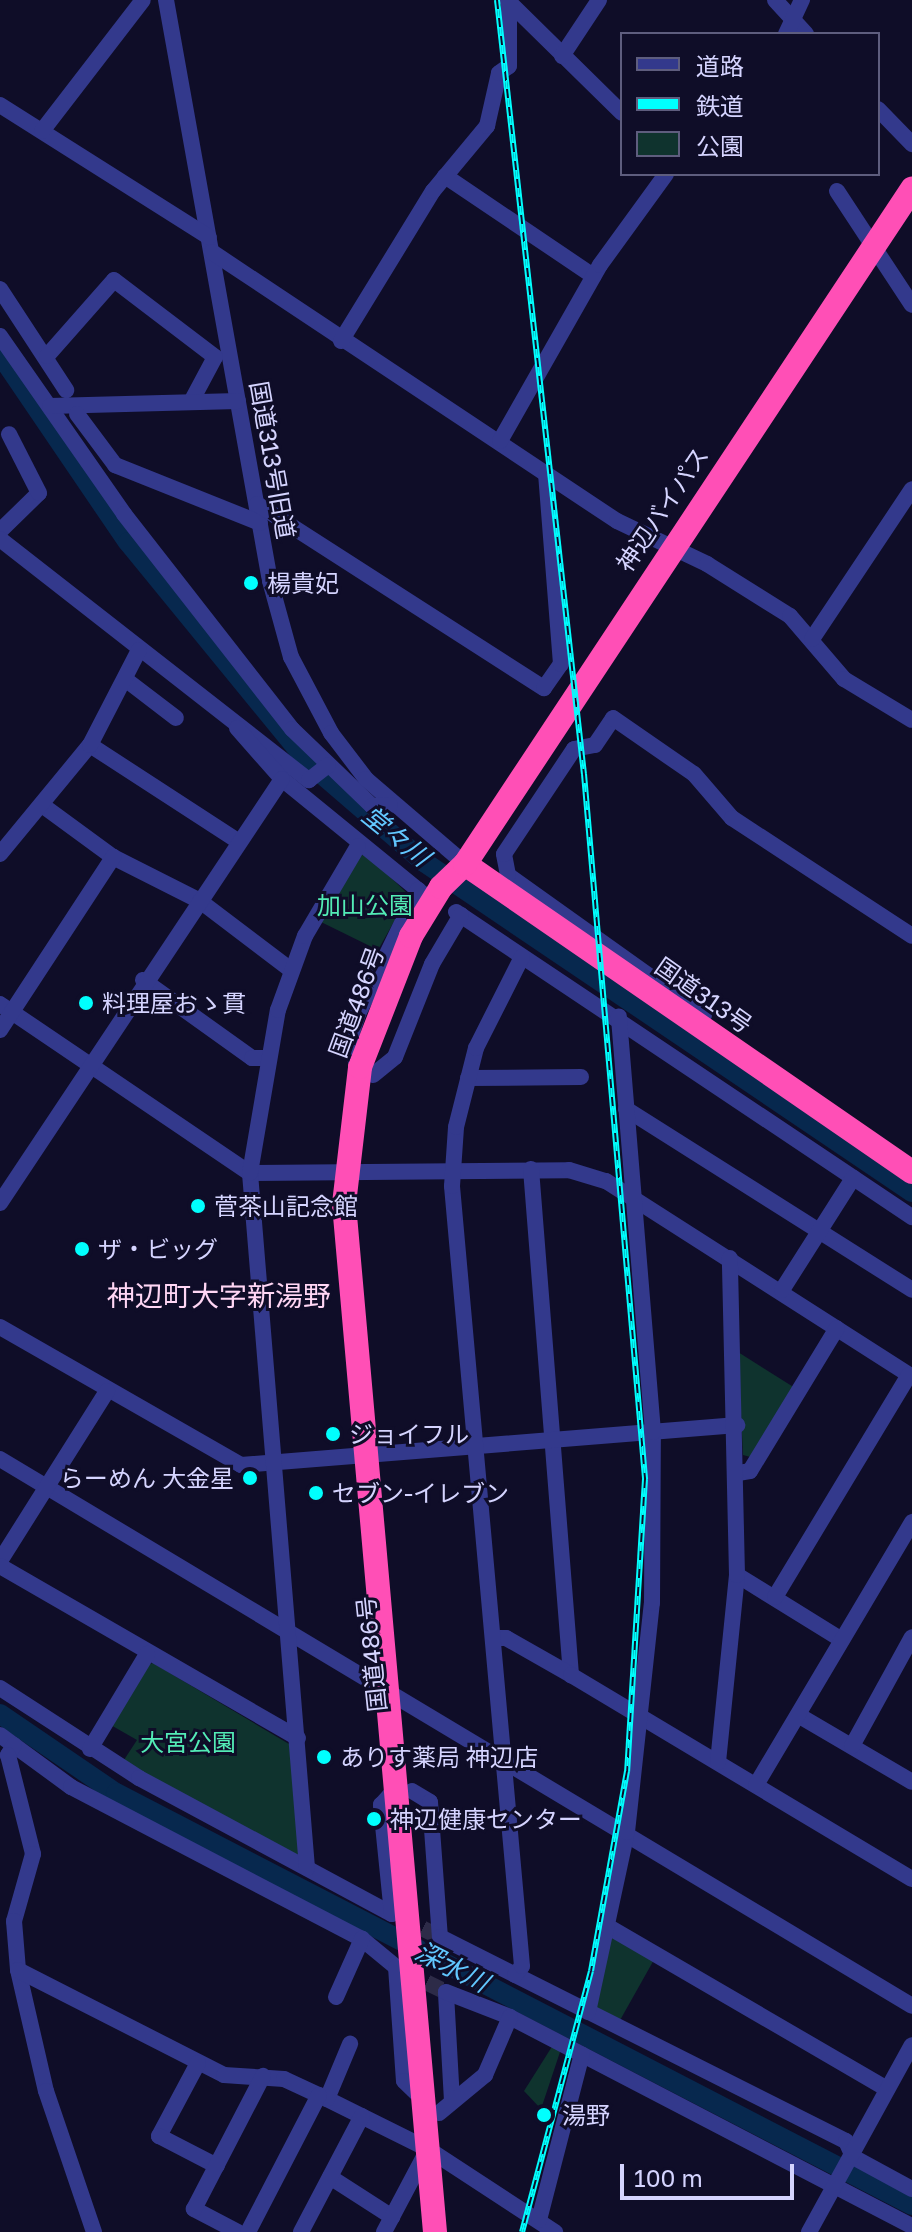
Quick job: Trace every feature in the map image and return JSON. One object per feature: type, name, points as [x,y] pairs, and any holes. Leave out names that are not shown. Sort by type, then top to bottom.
[{"type":"highway","name":"神辺バイパス","points":[[449,889],[671,545],[912,189]]},
{"type":"highway","name":"国道313号","points":[[449,889],[746,1058],[912,1172]]},
{"type":"highway","name":"国道486号","points":[[435,2232],[438,2105],[416,1932],[350,1172],[366,1071],[411,936],[449,889]]},
{"type":"highway","name":"国道486号","points":[[435,2154],[447,2232]]},
{"type":"street","points":[[42,131],[143,0]]},
{"type":"street","name":"国道313号旧道","points":[[166,0],[260,523],[291,657],[331,733],[390,805],[449,889]]},
{"type":"street","points":[[562,56],[599,0]]},
{"type":"street","points":[[775,0],[796,30]]},
{"type":"street","points":[[796,30],[802,0]]},
{"type":"street","points":[[341,341],[445,176],[487,126],[499,73],[509,66],[511,2]]},
{"type":"street","points":[[511,2],[620,111]]},
{"type":"street","points":[[0,105],[211,245],[341,341],[500,441],[617,521],[671,545],[790,616],[844,679],[912,720]]},
{"type":"street","points":[[880,111],[912,144]]},
{"type":"street","points":[[445,176],[593,276]]},
{"type":"street","points":[[500,441],[593,276],[665,176]]},
{"type":"street","points":[[837,191],[912,305]]},
{"type":"street","points":[[47,356],[114,280],[215,357],[191,402]]},
{"type":"street","points":[[0,289],[47,356],[66,390]]},
{"type":"street","points":[[0,336],[180,588],[328,765],[372,806],[390,805]]},
{"type":"street","points":[[50,406],[238,401]]},
{"type":"street","points":[[77,414],[115,465],[260,523]]},
{"type":"street","points":[[0,531],[39,493],[9,434]]},
{"type":"street","points":[[257,504],[544,688],[561,664],[546,475]]},
{"type":"street","points":[[812,639],[912,489]]},
{"type":"street","points":[[0,539],[190,693],[225,710],[309,780],[328,765]]},
{"type":"street","points":[[0,854],[6,833],[42,805],[90,745],[139,650]]},
{"type":"street","points":[[125,679],[176,718]]},
{"type":"street","points":[[225,710],[282,779],[358,846],[449,889],[522,957],[619,1016],[912,1217]]},
{"type":"street","points":[[746,1058],[728,1032],[508,875],[504,854],[574,749],[595,745],[613,718],[694,774],[732,818],[912,936]]},
{"type":"street","points":[[90,745],[238,841]]},
{"type":"street","points":[[0,1203],[91,1066],[143,980],[282,779]]},
{"type":"street","points":[[42,805],[113,857],[200,901],[291,970]]},
{"type":"street","points":[[307,1868],[291,1633],[250,1173],[266,1058],[291,970],[358,846]]},
{"type":"street","points":[[0,1030],[6,1008],[113,857]]},
{"type":"street","points":[[366,1071],[395,1057],[432,964],[449,889]]},
{"type":"street","points":[[515,1975],[522,1966],[474,1448],[453,1170],[468,1078],[522,957]]},
{"type":"street","points":[[143,980],[252,1058],[266,1058]]},
{"type":"street","points":[[6,1008],[250,1173],[569,1170],[634,1194],[910,1376],[775,1597]]},
{"type":"street","points":[[588,2012],[627,1832],[652,1603],[653,1432],[619,1016]]},
{"type":"street","points":[[468,1078],[581,1077]]},
{"type":"street","points":[[626,1109],[912,1290]]},
{"type":"street","points":[[531,1169],[555,1440],[571,1675]]},
{"type":"street","points":[[782,1290],[853,1178]]},
{"type":"street","points":[[718,1762],[737,1575],[737,1425],[730,1258]]},
{"type":"street","points":[[0,1327],[223,1460],[274,1467],[737,1425]]},
{"type":"street","points":[[738,1473],[750,1471],[837,1328]]},
{"type":"street","points":[[107,1391],[45,1486],[0,1563],[147,1654],[298,1738]]},
{"type":"street","points":[[0,1459],[397,1694],[912,2006]]},
{"type":"street","points":[[756,1785],[910,1531]]},
{"type":"street","points":[[737,1575],[842,1640]]},
{"type":"street","points":[[493,1638],[506,1638],[571,1675],[912,1879]]},
{"type":"street","points":[[852,1746],[910,1647]]},
{"type":"street","points":[[90,1749],[147,1654]]},
{"type":"street","points":[[0,1688],[90,1749],[392,1914],[381,1805],[405,1788],[430,1802],[440,1937],[846,2141],[853,2157],[912,2189]]},
{"type":"street","points":[[798,1715],[912,1782]]},
{"type":"street","points":[[7,1740],[71,1787],[362,1939],[396,1967],[404,2081],[438,2105]]},
{"type":"street","points":[[7,1740],[33,1854],[14,1921],[18,1970],[46,2091],[98,2231]]},
{"type":"street","points":[[607,1926],[887,2089]]},
{"type":"street","points":[[336,1997],[362,1939]]},
{"type":"street","points":[[18,1970],[224,2075],[263,2076],[323,2097],[362,2116],[435,2154],[536,2223],[555,2232]]},
{"type":"street","points":[[438,2105],[446,1992],[510,2017],[912,2226]]},
{"type":"street","points":[[438,2105],[485,2075],[510,2017]]},
{"type":"street","points":[[248,2232],[350,2044]]},
{"type":"street","points":[[809,2232],[912,2045]]},
{"type":"street","points":[[536,2223],[582,2054]]},
{"type":"street","points":[[198,2063],[159,2136],[217,2166]]},
{"type":"street","points":[[238,2232],[194,2209],[263,2076]]},
{"type":"street","points":[[301,2232],[362,2116]]},
{"type":"street","points":[[384,2232],[435,2154]]},
{"type":"street","points":[[330,2177],[392,2217]]},
{"type":"green space","name":"加山公園","points":[[366,854],[409,895],[378,950],[319,921],[353,858]]},
{"type":"green space","points":[[738,1352],[795,1388],[754,1458],[743,1455]]},
{"type":"green space","name":"大宮公園","points":[[153,1663],[294,1747],[303,1860],[122,1763],[137,1740],[109,1724],[144,1666]]},
{"type":"green space","points":[[611,1936],[655,1958],[619,2022],[595,2011]]},
{"type":"green space","points":[[553,2045],[561,2049],[541,2109],[524,2091]]},
{"type":"waterway","name":"堂々川","points":[[0,354],[128,542],[310,764],[424,862],[912,1192]]},
{"type":"waterway","name":"深水川","points":[[0,1714],[116,1793],[912,2205]]},
{"type":"tunnel","points":[[401,1918],[440,1937]]},
{"type":"tunnel","points":[[405,1972],[446,1992]]},
{"type":"railway","points":[[497,0],[584,774],[645,1479],[627,1771],[591,1971],[522,2232]]},
{"type":"place","name":"楊貴妃","points":[[251,583]]},
{"type":"place","name":"料理屋おゝ貫","points":[[86,1003]]},
{"type":"place","name":"菅茶山記念館","points":[[198,1206]]},
{"type":"place","name":"ザ・ビッグ","points":[[82,1249]]},
{"type":"place","name":"ジョイフル","points":[[333,1434]]},
{"type":"place","name":"らーめん 大金星","points":[[250,1478]]},
{"type":"place","name":"セブン-イレブン","points":[[316,1493]]},
{"type":"place","name":"ありす薬局 神辺店","points":[[324,1757]]},
{"type":"place","name":"神辺健康センター","points":[[374,1819]]},
{"type":"place","name":"湯野","points":[[544,2115]]},
{"type":"district","name":"神辺町大字新湯野","points":[[219,1296]]}]
